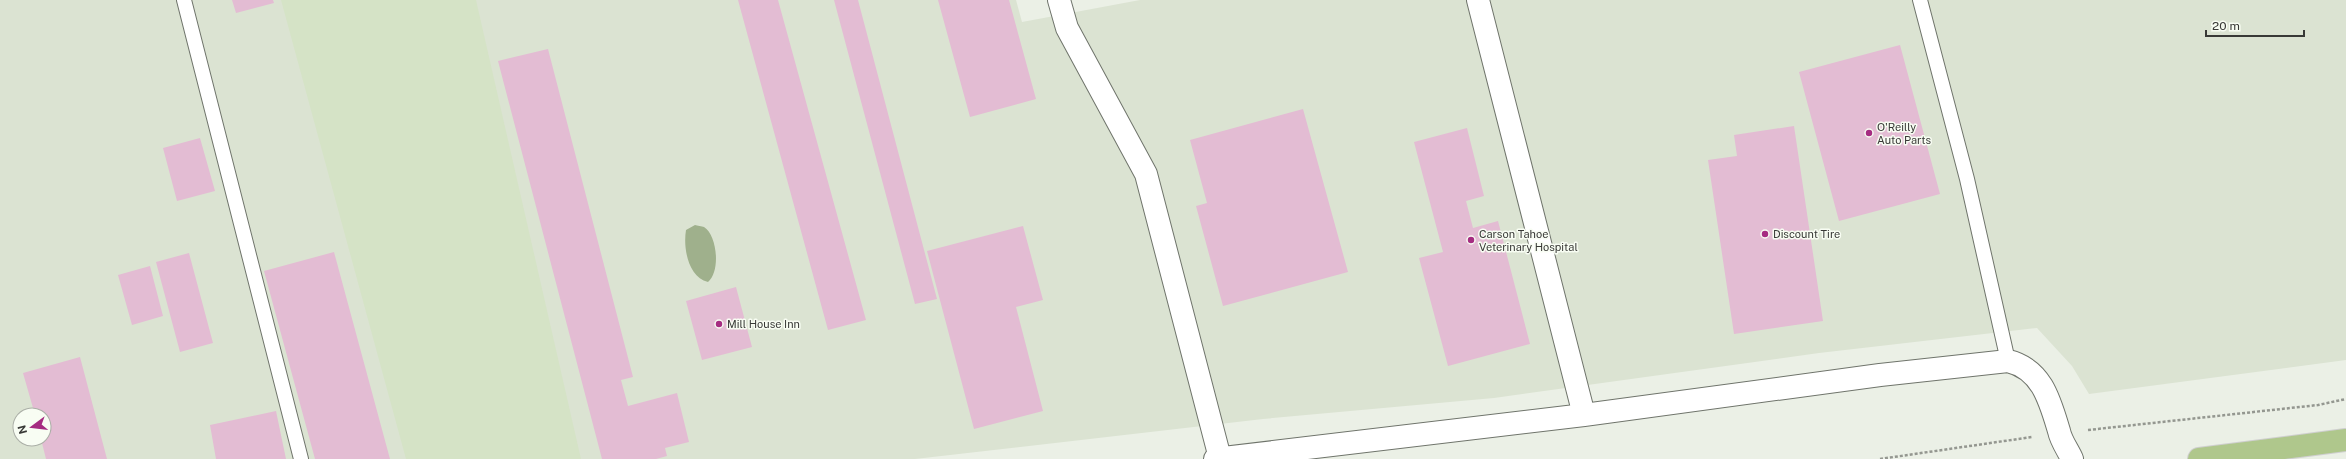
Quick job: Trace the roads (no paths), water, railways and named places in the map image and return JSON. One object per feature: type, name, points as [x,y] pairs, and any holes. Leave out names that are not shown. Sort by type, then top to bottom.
[{"type":"main road","points":[[2199,459],[2346,440]]},
{"type":"street","points":[[1059,0],[1067,28],[1146,174],[1218,459],[1584,415],[1880,375],[2008,360],[2020,363],[2038,378],[2055,415],[2059,433],[2072,459]]},
{"type":"street","points":[[1478,0],[1584,415]]},
{"type":"lane","points":[[184,0],[301,459]]},
{"type":"lane","points":[[1920,0],[1967,179],[2008,360]]},
{"type":"place","name":"O'Reilly Auto Parts","points":[[1869,133]]},
{"type":"place","name":"Discount Tire","points":[[1765,234]]},
{"type":"place","name":"Carson Tahoe Veterinary Hospital","points":[[1471,240]]},
{"type":"place","name":"Mill House Inn","points":[[719,324]]}]
